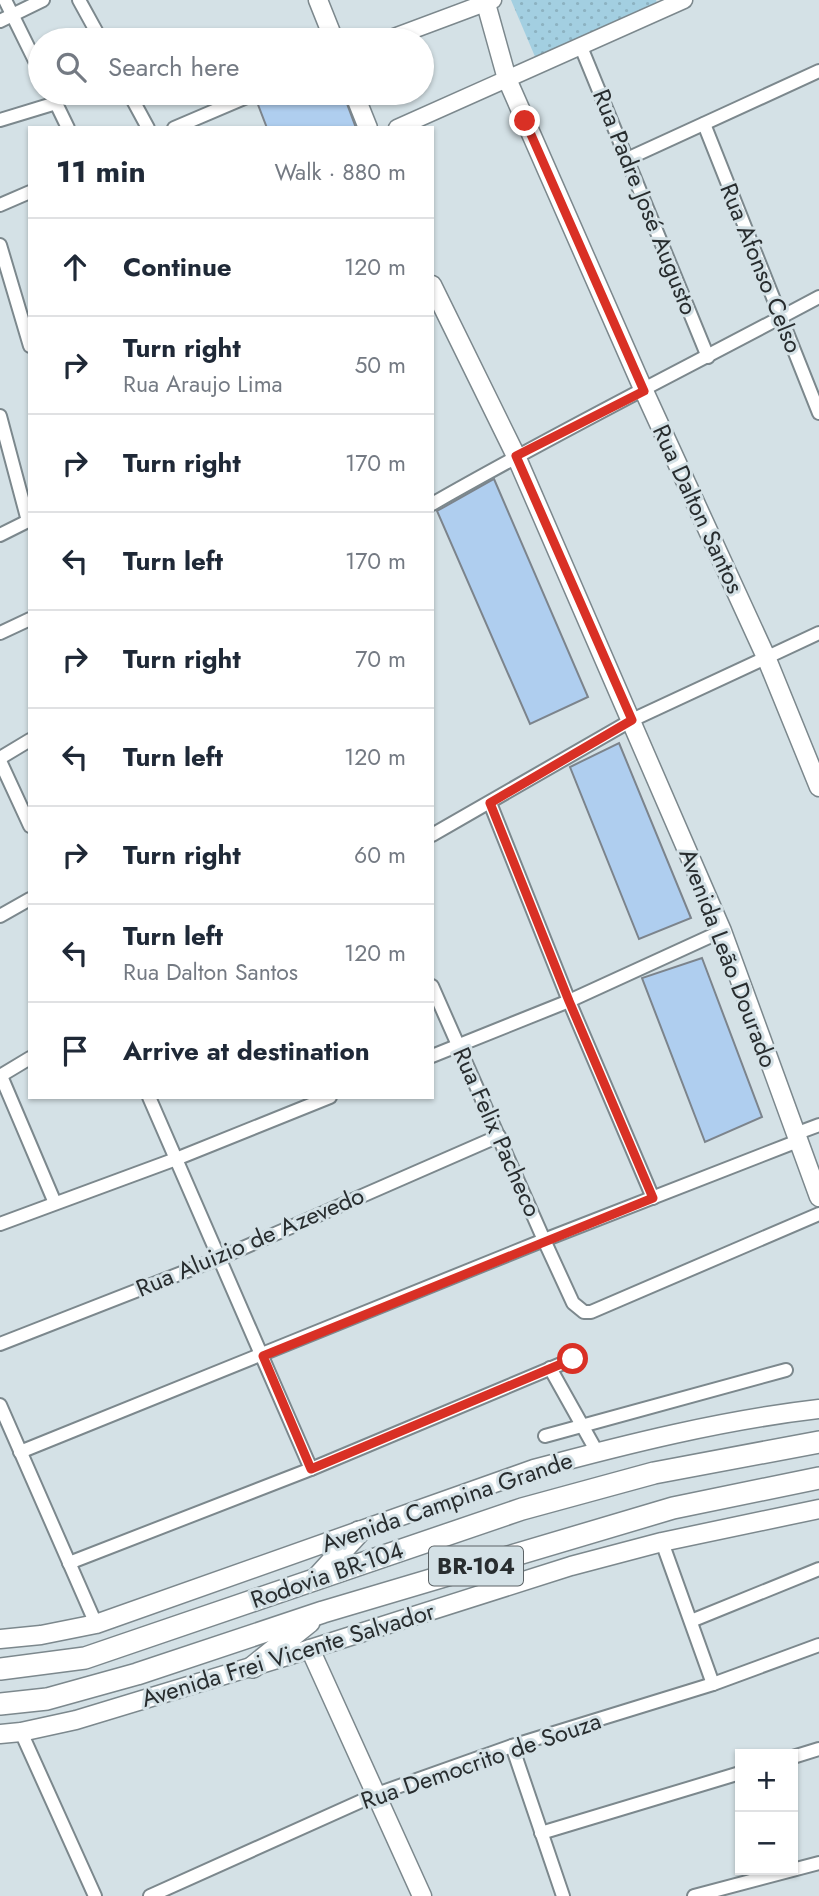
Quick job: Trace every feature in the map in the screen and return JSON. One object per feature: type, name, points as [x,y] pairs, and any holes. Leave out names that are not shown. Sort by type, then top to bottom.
[{"type":"highway","name":"Rodovia BR-104","points":[[0,1670],[85,1658],[535,1505],[654,1473],[819,1442]]},
{"type":"highway","name":"Rodovia BR-104","points":[[0,1704],[47,1699],[137,1674],[323,1612],[673,1508],[819,1478]]},
{"type":"highway","points":[[316,1578],[359,1532]]},
{"type":"highway","points":[[253,1667],[323,1612]]},
{"type":"main road","points":[[318,0],[329,28]]},
{"type":"main road","name":"Rua Dalton Santos","points":[[488,1],[507,79],[644,391],[766,657],[819,787]]},
{"type":"main road","points":[[359,105],[367,126]]},
{"type":"main road","name":"Avenida Leão Dourado","points":[[434,295],[438,314],[516,456],[632,720],[722,931],[819,1197]]},
{"type":"main road","points":[[796,1412],[819,1399]]},
{"type":"main road","name":"Avenida Campina Grande","points":[[0,1639],[41,1635],[96,1623],[534,1469],[733,1422],[819,1409]]},
{"type":"main road","name":"Avenida Frei Vicente Salvador","points":[[0,1734],[70,1721],[310,1650],[571,1566],[662,1542],[819,1509]]},
{"type":"main road","points":[[310,1650],[422,1896]]},
{"type":"street","points":[[5,0],[28,46]]},
{"type":"street","points":[[0,20],[43,0]]},
{"type":"street","points":[[79,0],[94,28]]},
{"type":"street","points":[[401,126],[684,0]]},
{"type":"street","points":[[417,28],[488,1]]},
{"type":"street","name":"Rua Padre José Augusto","points":[[581,47],[709,357]]},
{"type":"street","points":[[627,159],[819,71]]},
{"type":"street","points":[[0,120],[36,105]]},
{"type":"street","points":[[56,105],[67,126]]},
{"type":"street","points":[[136,105],[147,126]]},
{"type":"street","points":[[179,126],[228,105]]},
{"type":"street","name":"Rua Afonso Celso","points":[[704,124],[819,412]]},
{"type":"street","points":[[0,205],[28,193]]},
{"type":"street","points":[[0,245],[28,339]]},
{"type":"street","points":[[0,293],[13,290]]},
{"type":"street","points":[[434,504],[516,456],[819,297]]},
{"type":"street","points":[[0,416],[3,438],[28,517]]},
{"type":"street","points":[[0,535],[28,521]]},
{"type":"street","points":[[0,633],[28,620]]},
{"type":"street","points":[[434,834],[632,720],[819,633]]},
{"type":"street","points":[[28,741],[0,760],[28,822]]},
{"type":"street","points":[[490,803],[569,1001],[653,1198]]},
{"type":"street","points":[[0,916],[28,899]]},
{"type":"street","points":[[434,1055],[569,1001],[722,931]]},
{"type":"street","name":"Rua Felix Pacheco","points":[[434,990],[573,1303],[584,1312],[591,1312],[819,1214]]},
{"type":"street","points":[[28,1059],[1,1076],[55,1203]]},
{"type":"street","points":[[150,1099],[311,1469]]},
{"type":"street","points":[[0,1224],[176,1159],[325,1099]]},
{"type":"street","points":[[20,1452],[653,1198],[797,1137],[819,1125]]},
{"type":"street","name":"Rua Aluizio de Azevedo","points":[[0,1344],[220,1258],[499,1136]]},
{"type":"street","points":[[69,1563],[311,1469],[573,1359]]},
{"type":"street","points":[[550,1368],[597,1452]]},
{"type":"street","points":[[545,1437],[786,1370]]},
{"type":"street","points":[[0,1405],[96,1623]]},
{"type":"street","points":[[662,1542],[713,1684]]},
{"type":"street","points":[[691,1621],[819,1569]]},
{"type":"street","name":"Rua Democrito de Souza","points":[[150,1896],[377,1794],[512,1746],[713,1684],[819,1645]]},
{"type":"street","points":[[21,1732],[95,1896]]},
{"type":"street","points":[[512,1746],[563,1896]]},
{"type":"street","points":[[798,1755],[819,1749]]},
{"type":"street","points":[[541,1833],[735,1775]]},
{"type":"street","points":[[694,1896],[819,1863]]},
{"type":"shaded area","points":[[511,0],[656,0],[659,7],[536,59]]},
{"type":"building","points":[[258,105],[347,105],[355,126],[266,126]]},
{"type":"building","points":[[494,479],[588,697],[530,724],[437,511]]},
{"type":"building","points":[[619,743],[691,918],[639,939],[570,767]]},
{"type":"building","points":[[702,958],[762,1117],[705,1142],[642,978]]},
{"type":"route","points":[[525,121],[644,391],[516,456],[632,720],[490,803],[569,1001],[653,1198],[263,1356],[311,1469],[573,1359]]}]
